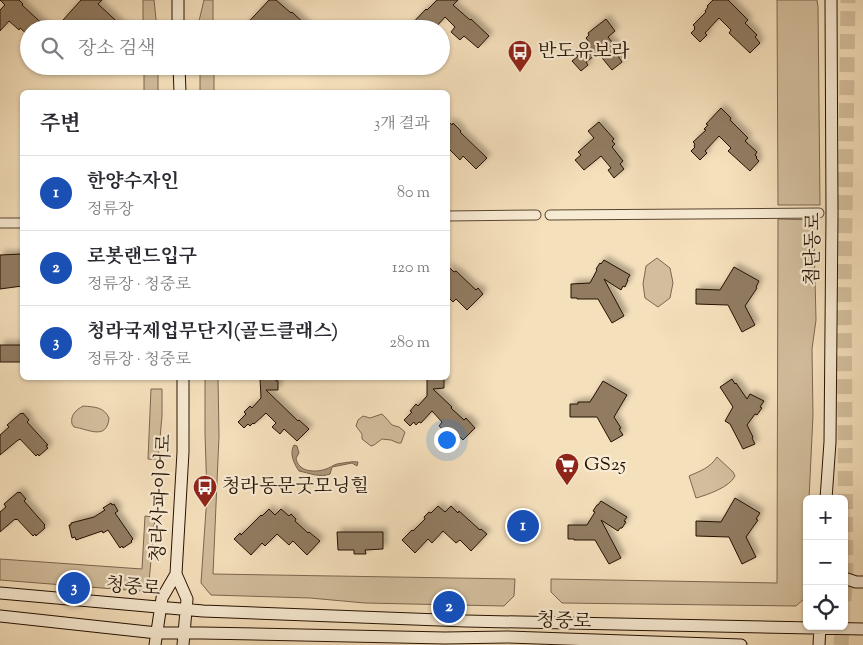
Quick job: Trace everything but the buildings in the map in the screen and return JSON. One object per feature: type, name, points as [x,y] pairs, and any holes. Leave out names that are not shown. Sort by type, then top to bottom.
[{"type":"main road","points":[[178,0],[178,20]]},
{"type":"main road","name":"첨단동로","points":[[826,495],[830,442],[831,0]]},
{"type":"main road","points":[[179,75],[180,90]]},
{"type":"main road","name":"청라사파이어로","points":[[155,645],[162,598],[176,574],[183,452],[183,380]]},
{"type":"main road","points":[[0,616],[156,633],[183,639],[187,599],[176,574]]},
{"type":"main road","points":[[848,579],[863,582]]},
{"type":"main road","name":"청중로","points":[[0,593],[204,612],[466,621],[803,627]]},
{"type":"main road","name":"청중로","points":[[848,629],[863,630]]},
{"type":"main road","points":[[818,645],[820,630]]},
{"type":"main road","name":"청중로","points":[[183,639],[202,633],[445,638],[507,637],[741,645]]},
{"type":"street","points":[[550,215],[819,213]]},
{"type":"street","points":[[450,216],[536,215]]},
{"type":"street","points":[[0,224],[20,223]]},
{"type":"shaded area","points":[[143,0],[154,0],[156,20],[143,20]]},
{"type":"shaded area","points":[[204,0],[213,0],[213,20],[199,20]]},
{"type":"shaded area","points":[[777,0],[817,0],[820,205],[778,205]]},
{"type":"shaded area","points":[[144,75],[158,75],[158,90],[144,90]]},
{"type":"shaded area","points":[[200,75],[214,75],[214,90],[200,90]]},
{"type":"shaded area","points":[[778,219],[817,220],[814,236],[816,320],[812,349],[813,415],[809,495],[803,495],[803,600],[796,606],[562,603],[551,592],[551,579],[777,583]]},
{"type":"shaded area","points":[[657,258],[670,268],[673,283],[670,298],[658,307],[645,298],[643,284],[646,266]]},
{"type":"shaded area","points":[[205,380],[218,380],[219,436],[213,574],[515,579],[514,596],[504,606],[365,603],[310,598],[211,595],[201,583],[207,495]]},
{"type":"shaded area","points":[[151,389],[162,389],[162,416],[158,460],[148,459]]},
{"type":"shaded area","points":[[83,406],[95,407],[107,414],[109,418],[105,429],[96,432],[74,427],[72,424],[73,415]]},
{"type":"shaded area","points":[[382,414],[392,425],[399,427],[405,432],[401,443],[382,439],[371,446],[362,439],[362,434],[356,426],[358,420],[363,416],[370,418]]},
{"type":"shaded area","points":[[294,445],[297,446],[299,453],[296,458],[297,463],[303,469],[312,471],[322,470],[337,464],[351,462],[358,462],[357,466],[352,463],[332,467],[330,474],[322,475],[299,471],[292,455]]},
{"type":"shaded area","points":[[717,457],[735,476],[723,487],[696,498],[689,476],[708,467]]},
{"type":"shaded area","points":[[145,516],[155,517],[149,582],[140,591],[0,580],[0,559],[142,569]]},
{"type":"tunnel","points":[[845,585],[844,291],[848,0]]},
{"type":"tunnel","points":[[841,645],[842,630]]},
{"type":"place","name":"반도유보라","points":[[520,73]]},
{"type":"place","name":"GS25","points":[[567,486]]},
{"type":"place","name":"청라동문굿모닝힐","points":[[205,508]]},
{"type":"place","name":"한양수자인","points":[[523,526]]},
{"type":"place","name":"청라국제업무단지(골드클래스)","points":[[74,588]]},
{"type":"place","name":"로봇랜드입구","points":[[449,607]]}]
